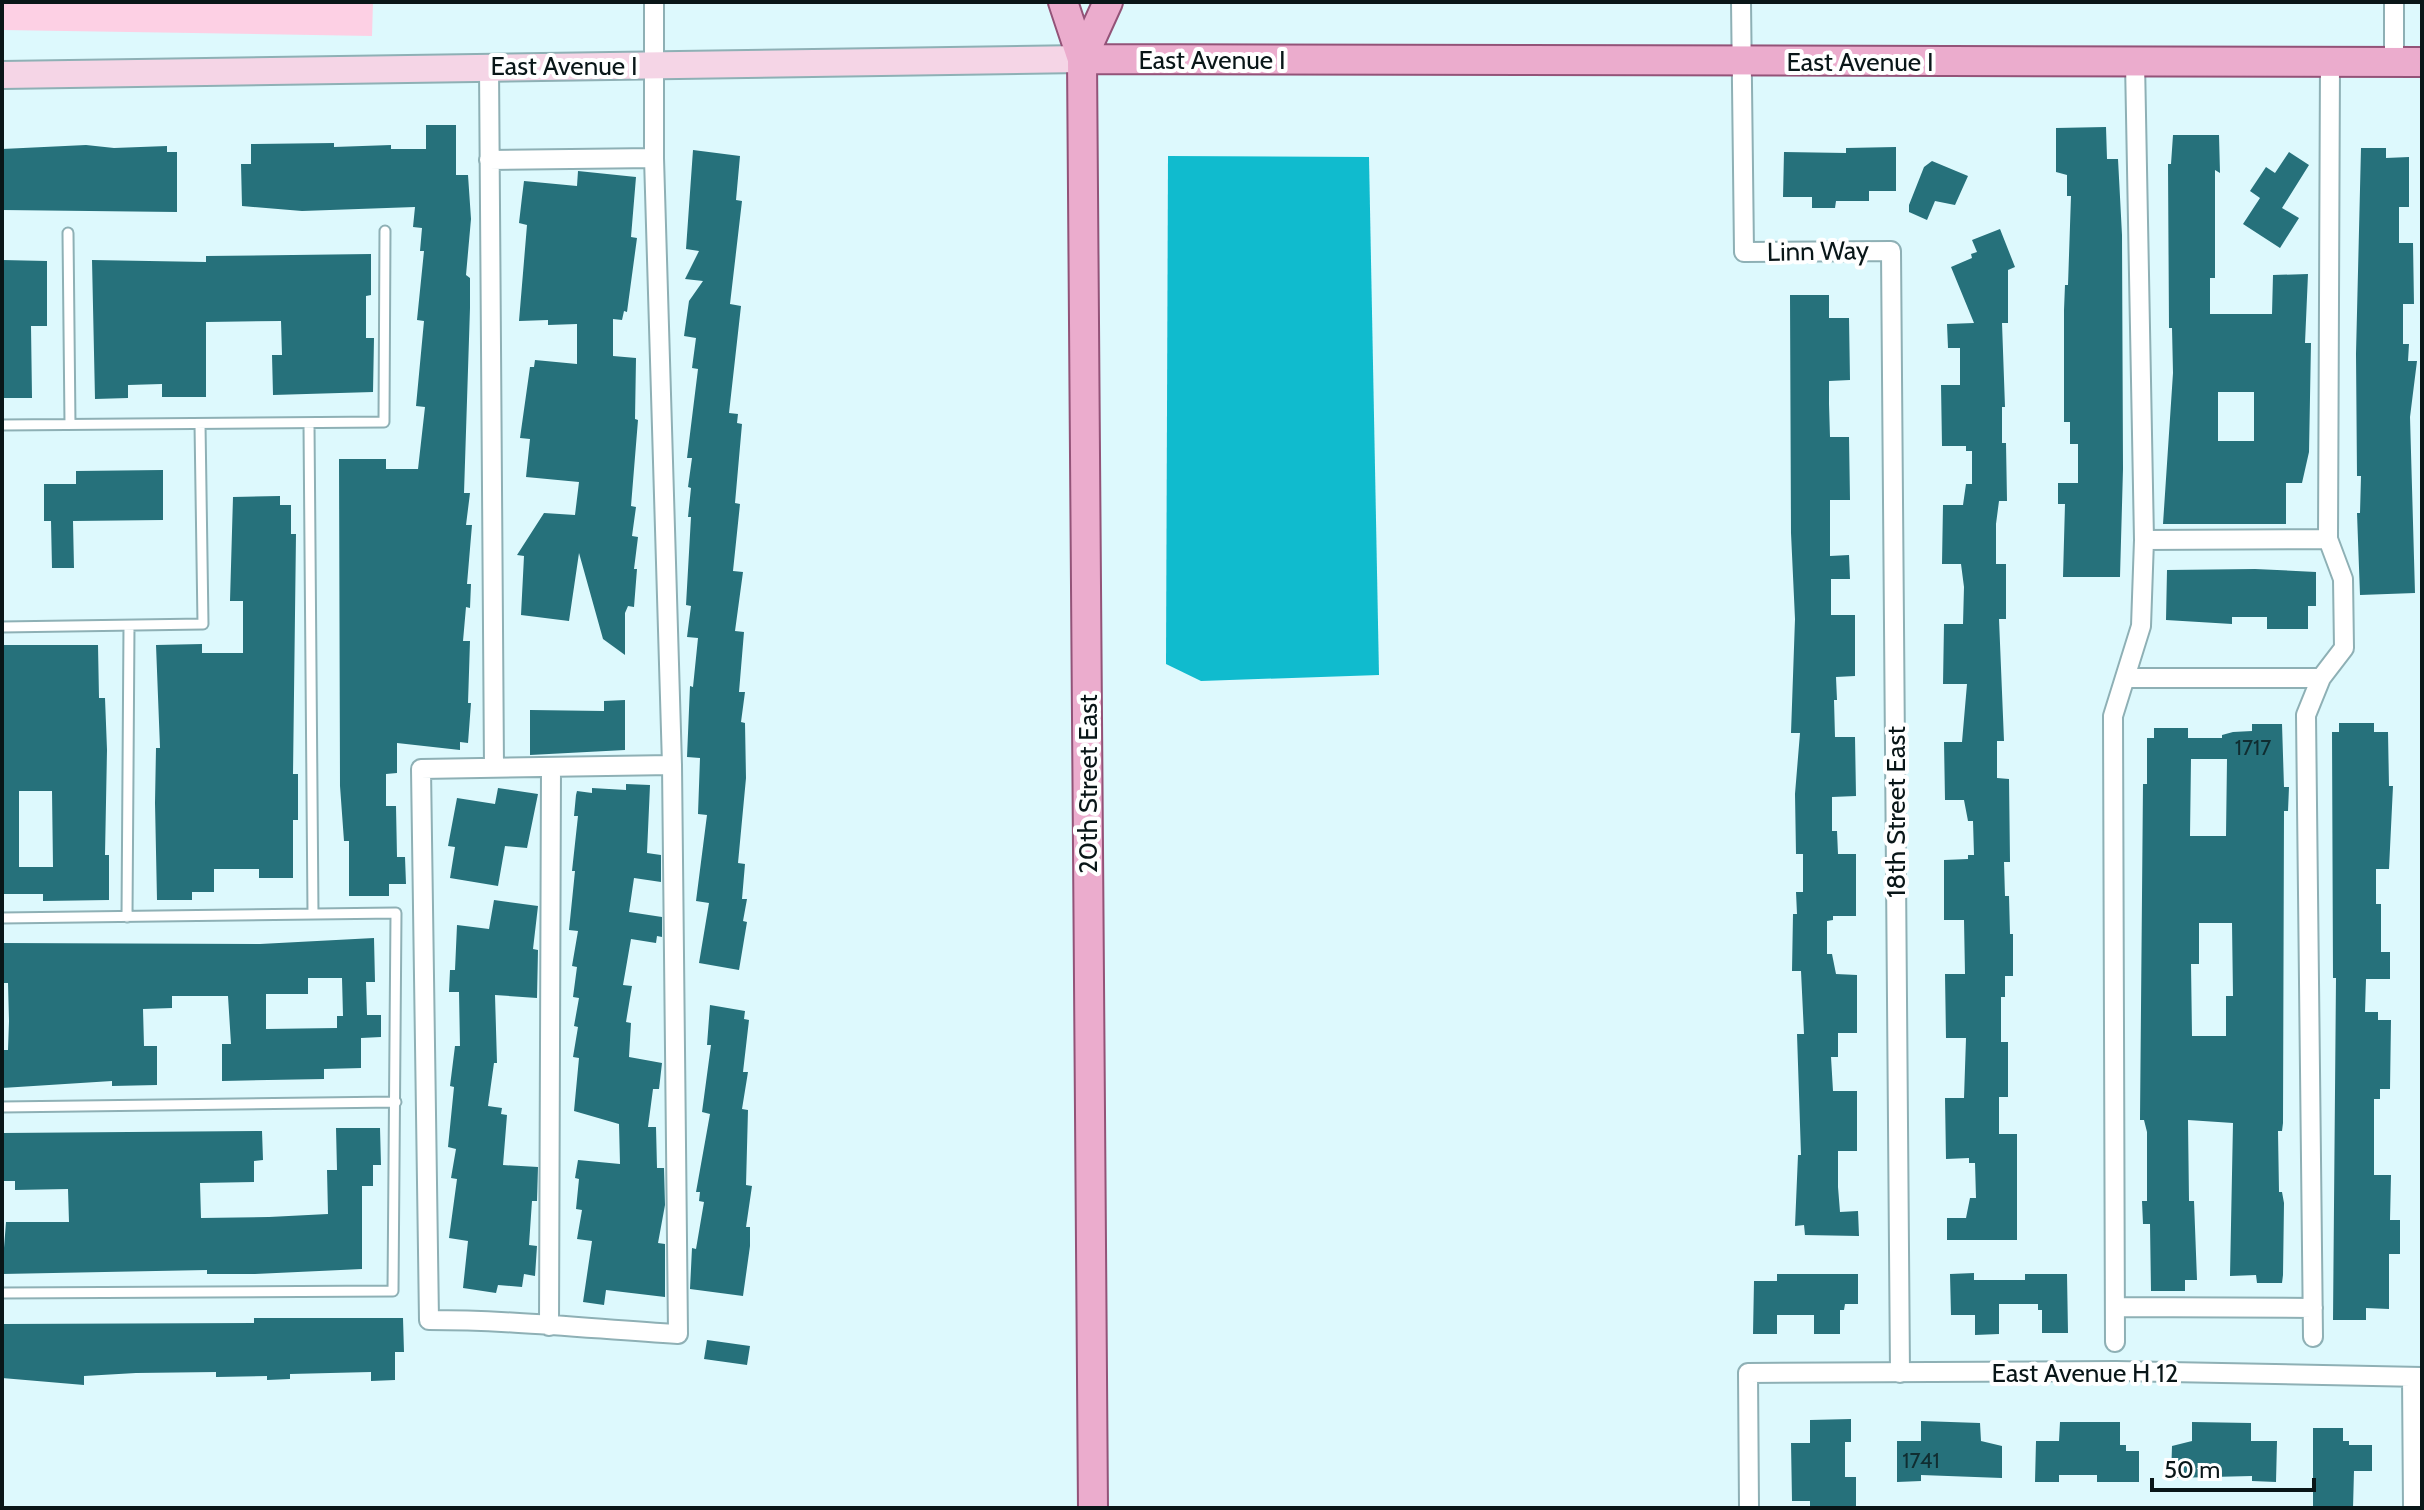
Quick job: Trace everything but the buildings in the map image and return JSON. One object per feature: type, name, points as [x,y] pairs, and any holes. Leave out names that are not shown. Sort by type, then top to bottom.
[{"type":"main road","name":"20th Street East","points":[[1063,2],[1082,59],[1093,1508]]},
{"type":"main road","name":"20th Street East","points":[[1082,59],[1108,2]]},
{"type":"main road","name":"East Avenue I","points":[[2,75],[1082,59],[2422,62]]},
{"type":"street","points":[[654,2],[654,158],[672,765],[678,1334],[549,1326],[519,1320],[429,1320],[421,769],[672,765]]},
{"type":"street","points":[[1741,2],[1742,62]]},
{"type":"street","points":[[2394,2],[2394,62]]},
{"type":"street","points":[[2313,1337],[2306,715],[2321,678],[2344,648],[2343,579],[2328,539],[2330,61]]},
{"type":"street","name":"Linn Way","points":[[1742,62],[1744,252],[1891,251]]},
{"type":"street","points":[[2115,1342],[2113,716],[2141,626],[2144,540],[2135,62]]},
{"type":"street","points":[[489,66],[494,767]]},
{"type":"street","points":[[489,160],[654,158]]},
{"type":"street","name":"18th Street East","points":[[1891,251],[1900,1373]]},
{"type":"street","points":[[2144,540],[2328,539]]},
{"type":"street","points":[[2126,678],[2321,678]]},
{"type":"street","points":[[549,1326],[551,767]]},
{"type":"street","points":[[2115,1307],[2313,1308]]},
{"type":"street","name":"East Avenue H 12","points":[[1749,1508],[1748,1373],[2116,1371],[2417,1377]]},
{"type":"street","points":[[2413,1508],[2417,1377]]},
{"type":"lane","points":[[2,425],[384,422],[385,231]]},
{"type":"lane","points":[[68,233],[70,424]]},
{"type":"lane","points":[[2,627],[203,624],[200,424]]},
{"type":"lane","points":[[309,424],[313,914]]},
{"type":"lane","points":[[127,917],[129,626]]},
{"type":"lane","points":[[2,918],[396,913],[393,1291],[2,1293]]},
{"type":"lane","points":[[2,1107],[396,1102]]},
{"type":"shaded area","points":[[2,2],[373,2],[372,36],[2,30]]},
{"type":"water","points":[[1168,156],[1369,157],[1379,675],[1201,681],[1166,664]]}]
